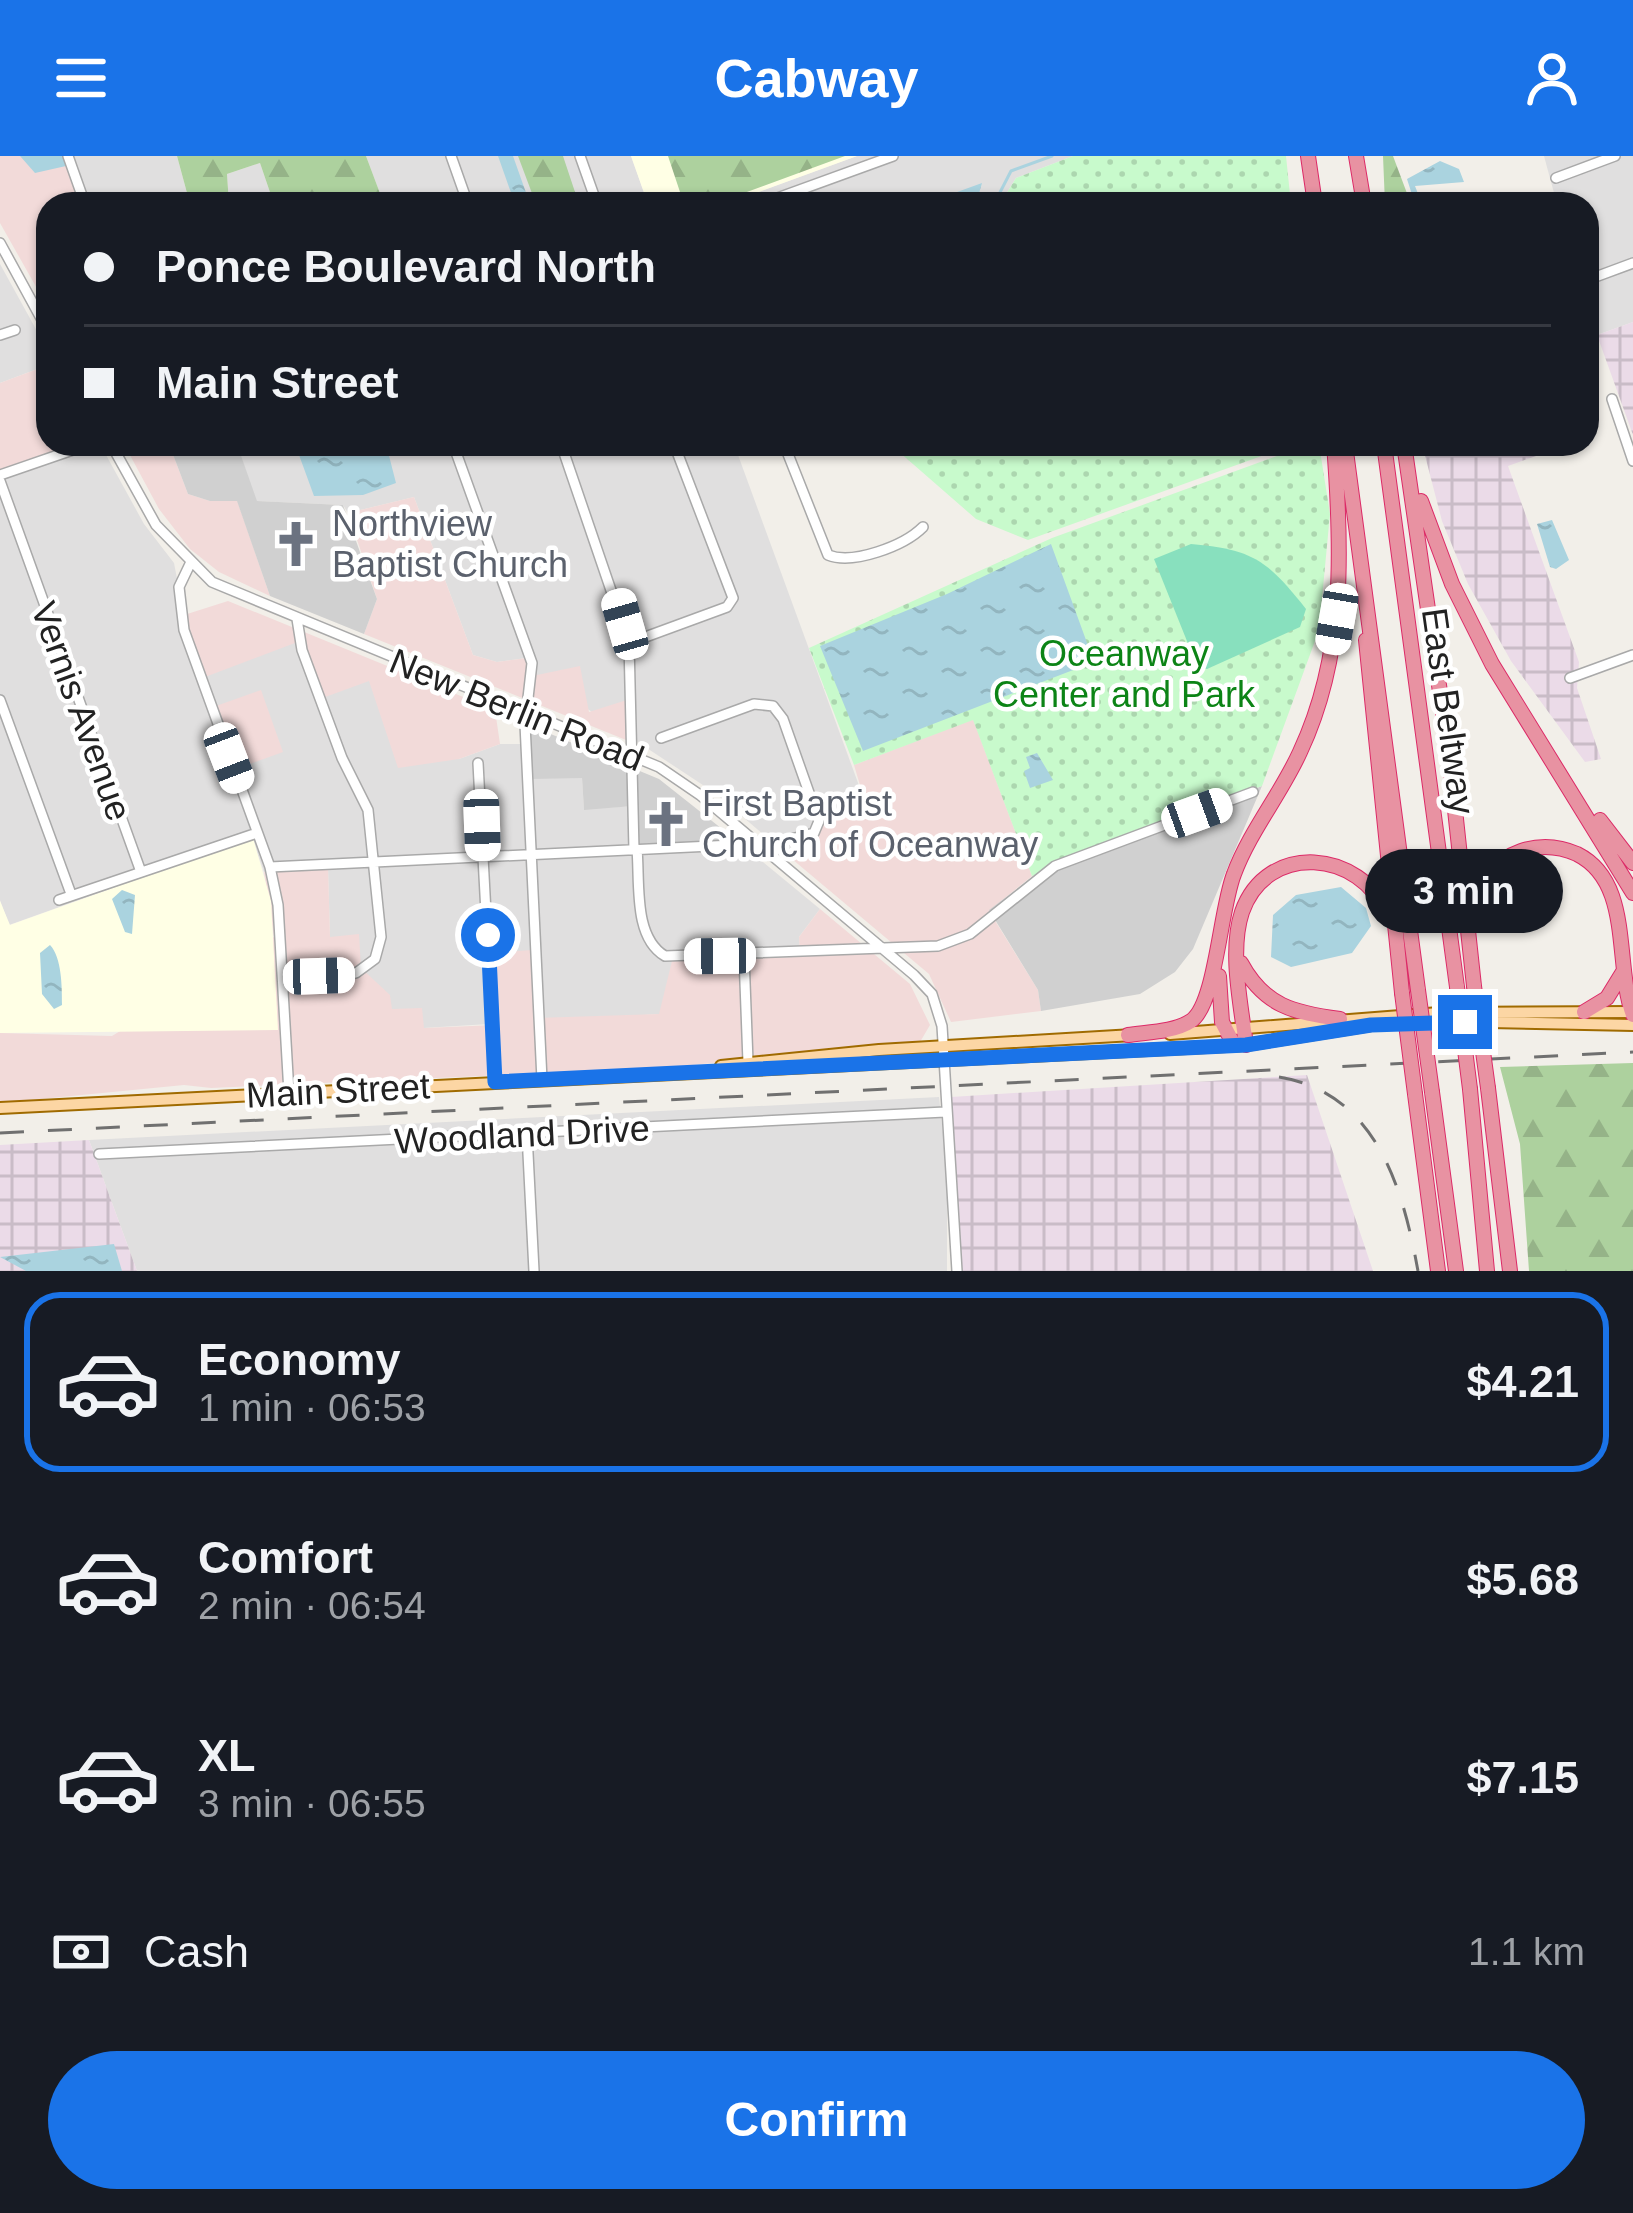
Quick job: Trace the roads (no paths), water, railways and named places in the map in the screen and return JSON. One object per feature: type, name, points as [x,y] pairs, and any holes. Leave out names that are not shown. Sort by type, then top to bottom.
[{"type":"highway","points":[[1308,156],[1312,192]]},
{"type":"highway","points":[[1352,156],[1354,192]]},
{"type":"highway","points":[[1352,156],[1361,192]]},
{"type":"highway","points":[[1128,1035],[1189,1022],[1204,1009],[1213,983],[1217,929],[1236,867],[1301,752],[1330,662],[1341,558],[1335,456]]},
{"type":"highway","name":"East Beltway","points":[[1347,456],[1374,627],[1410,991],[1432,1092],[1456,1271]]},
{"type":"highway","name":"East Beltway","points":[[1386,456],[1470,1089],[1487,1271]]},
{"type":"highway","points":[[1407,456],[1449,754],[1510,1271]]},
{"type":"highway","points":[[1408,456],[1427,522],[1465,614],[1633,892]]},
{"type":"highway","points":[[1356,534],[1394,929],[1410,991],[1415,1094],[1438,1271]]},
{"type":"highway","points":[[1557,763],[1633,863]]},
{"type":"highway","points":[[1467,931],[1474,896],[1493,868],[1524,850],[1560,848],[1592,863],[1615,892],[1630,1018]]},
{"type":"highway","points":[[1238,1038],[1238,928],[1249,897],[1267,877],[1299,862],[1321,861],[1362,877],[1382,902],[1394,929]]},
{"type":"highway","points":[[1217,929],[1222,1022],[1238,1038]]},
{"type":"highway","points":[[1239,960],[1259,992],[1281,1007],[1340,1018]]},
{"type":"highway","points":[[1584,1012],[1607,998],[1625,968]]},
{"type":"main road","name":"Main Street","points":[[0,1108],[676,1073],[1128,1035],[1238,1038],[1340,1018],[1511,1010],[1630,1018]]},
{"type":"main road","name":"Main Street","points":[[676,1073],[748,1062],[1238,1038],[1371,1025],[1630,1018]]},
{"type":"street","points":[[68,156],[81,192]]},
{"type":"street","points":[[451,156],[464,192]]},
{"type":"street","points":[[580,156],[593,192]]},
{"type":"street","points":[[794,192],[893,156]]},
{"type":"street","points":[[1556,178],[1615,156]]},
{"type":"street","points":[[0,243],[36,309]]},
{"type":"street","points":[[1599,276],[1633,263]]},
{"type":"street","points":[[0,335],[15,330]]},
{"type":"street","points":[[1612,399],[1633,461]]},
{"type":"street","points":[[0,478],[58,456]]},
{"type":"street","name":"New Berlin Road","points":[[118,456],[156,525],[190,565],[212,582],[632,754],[678,779],[932,994],[943,1053],[957,1271]]},
{"type":"street","points":[[457,456],[532,663],[526,711],[542,1080]]},
{"type":"street","points":[[565,456],[629,643],[635,849],[644,927],[648,941],[665,956],[744,956],[954,942],[1055,866],[1253,792]]},
{"type":"street","points":[[629,643],[727,607],[734,598],[679,456]]},
{"type":"street","points":[[789,456],[828,555],[844,561],[913,537],[923,527]]},
{"type":"street","name":"Vernis Avenue","points":[[0,478],[141,872]]},
{"type":"street","points":[[190,565],[177,604],[270,867],[284,977],[289,1093]]},
{"type":"street","points":[[284,977],[347,975],[375,959],[381,937],[368,810],[341,758],[302,650],[297,619]]},
{"type":"street","points":[[1570,678],[1633,655]]},
{"type":"street","points":[[0,700],[71,894]]},
{"type":"street","points":[[270,867],[796,841],[814,833],[819,821],[783,719],[772,706],[754,704],[661,737]]},
{"type":"street","points":[[478,763],[495,1082]]},
{"type":"street","points":[[59,901],[257,833]]},
{"type":"street","points":[[744,956],[748,1062]]},
{"type":"street","name":"Woodland Drive","points":[[100,1154],[945,1112]]},
{"type":"street","points":[[526,1134],[534,1271]]},
{"type":"water","points":[[20,156],[63,156],[66,166],[35,173]]},
{"type":"water","points":[[498,156],[513,156],[526,192],[511,192]]},
{"type":"water","points":[[1440,161],[1459,169],[1464,182],[1415,186],[1417,192],[1411,192],[1407,179]]},
{"type":"water","points":[[982,183],[979,192],[957,192]]},
{"type":"water","points":[[299,456],[389,456],[396,483],[363,495],[314,496]]},
{"type":"water","points":[[1552,520],[1569,560],[1556,569],[1550,567],[1537,524]]},
{"type":"water","points":[[1051,544],[1094,662],[863,751],[820,646],[947,594]]},
{"type":"water","points":[[1037,753],[1053,780],[1030,788],[1024,771],[1030,768],[1026,757]]},
{"type":"water","points":[[1341,887],[1366,908],[1371,926],[1352,953],[1291,967],[1271,957],[1273,915],[1296,895]]},
{"type":"water","points":[[122,890],[135,895],[132,934],[125,932],[112,899]]},
{"type":"water","points":[[50,945],[61,982],[62,1005],[54,1009],[42,994],[40,953]]},
{"type":"water","points":[[114,1244],[122,1271],[26,1271],[0,1257]]},
{"type":"waterway","points":[[1000,192],[1011,171],[1052,156]]},
{"type":"railway","points":[[0,1133],[1633,1052]]},
{"type":"railway","points":[[1279,1077],[1312,1087],[1340,1103],[1380,1149],[1404,1208],[1418,1271]]},
{"type":"place","name":"Northview Baptist Church","points":[[296,544]]},
{"type":"place","name":"First Baptist Church of Oceanway","points":[[666,824]]},
{"type":"park label","name":"Oceanway Center and Park","points":[[1124,674]]}]
